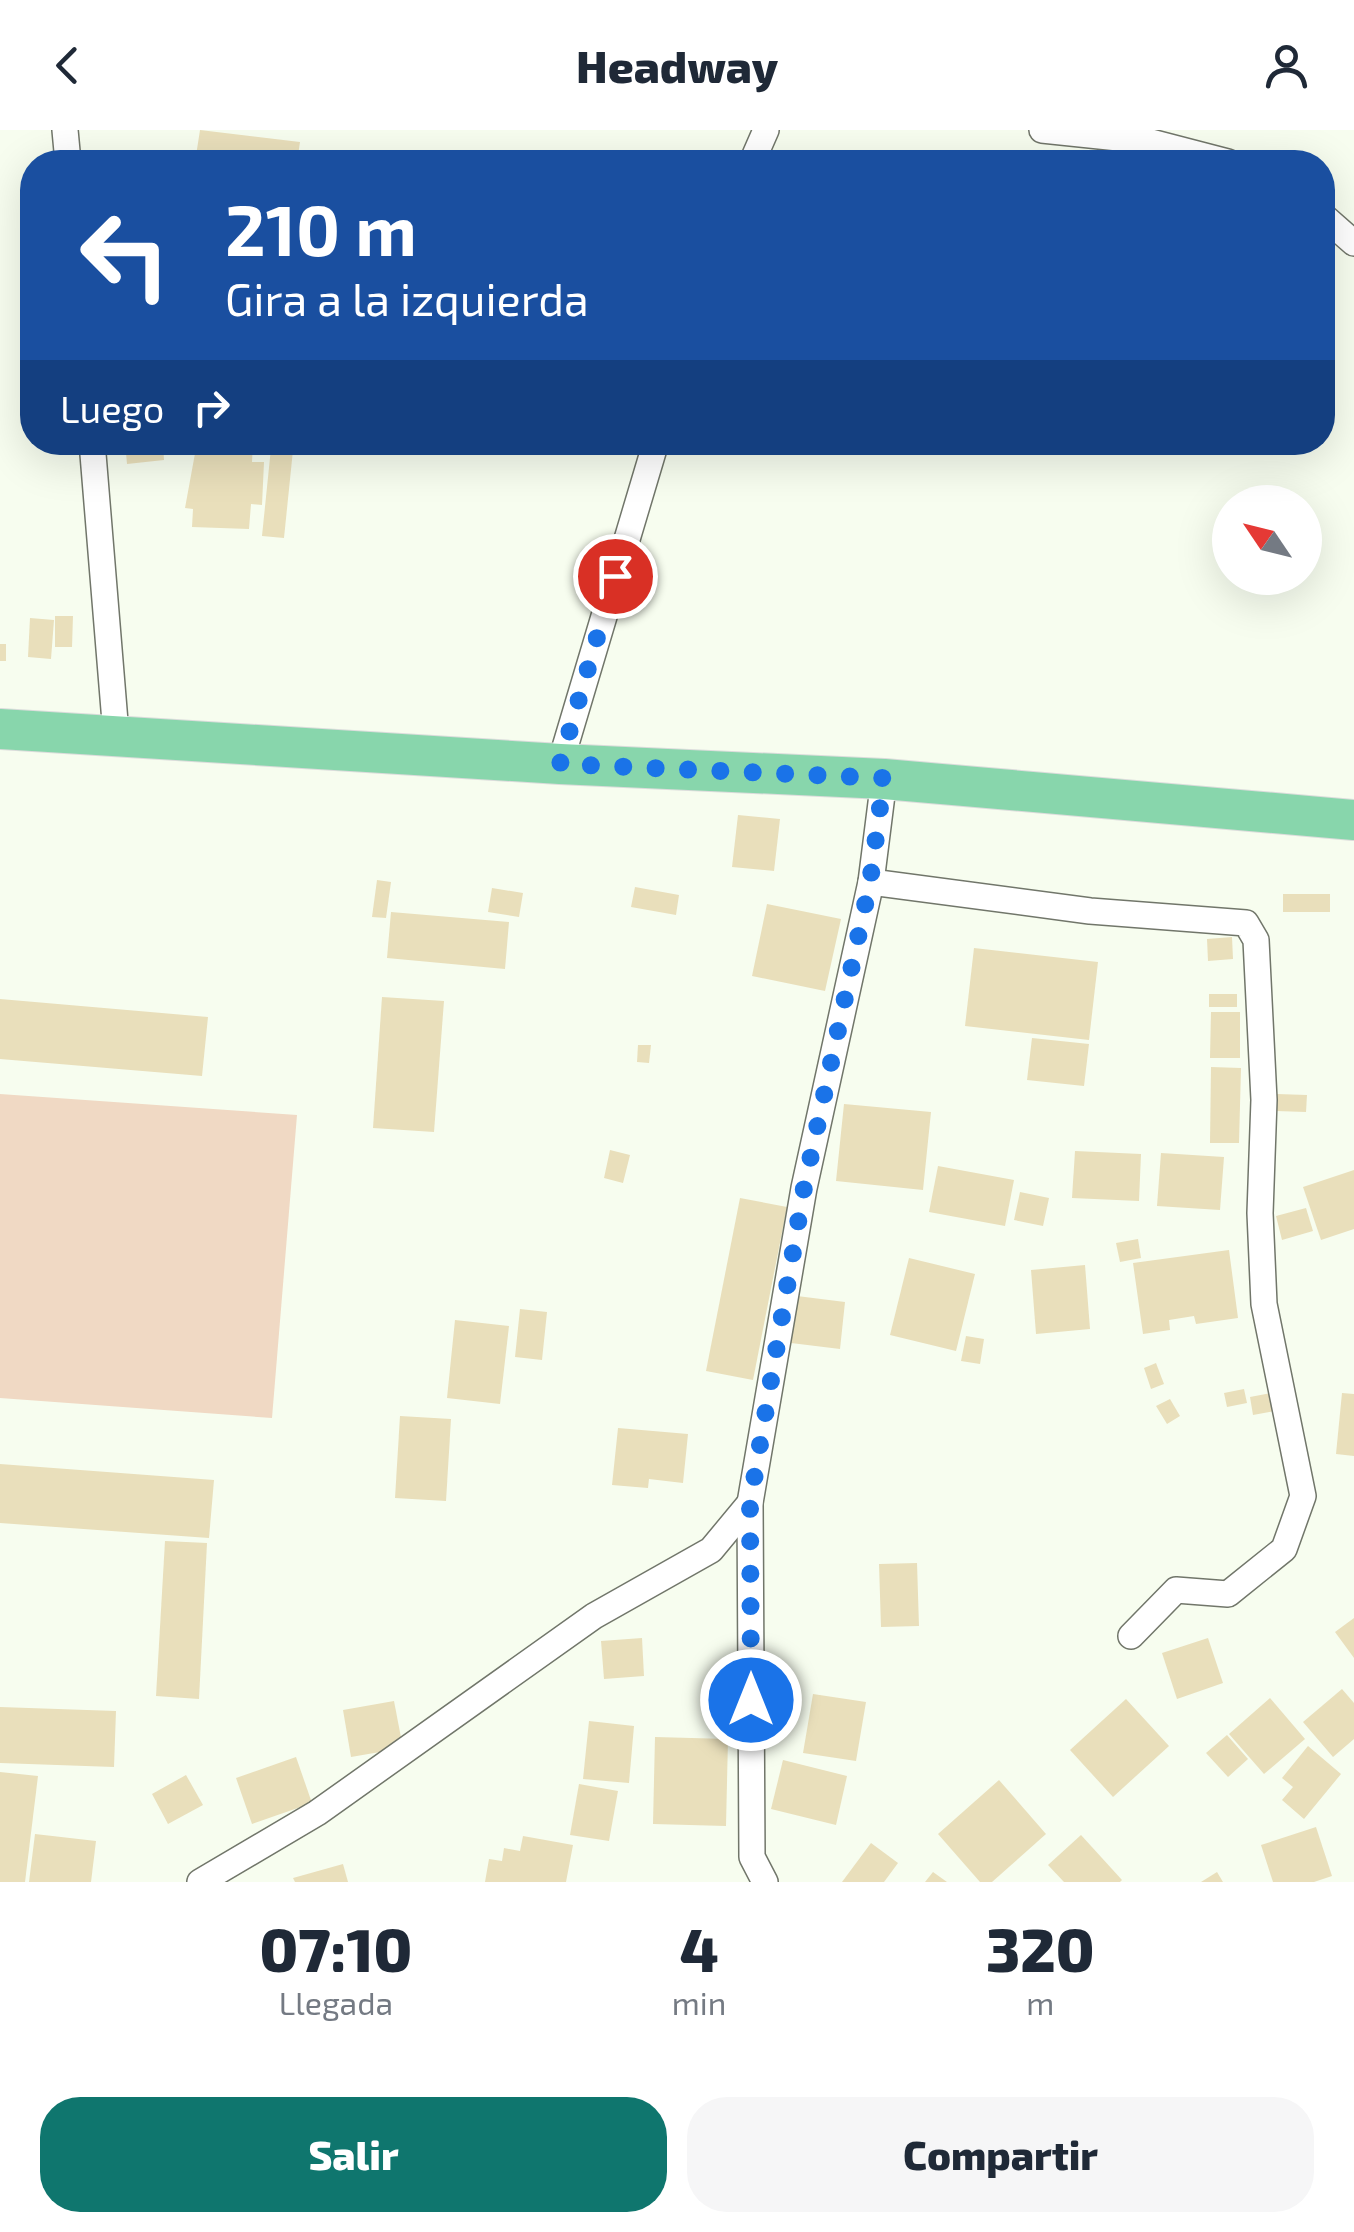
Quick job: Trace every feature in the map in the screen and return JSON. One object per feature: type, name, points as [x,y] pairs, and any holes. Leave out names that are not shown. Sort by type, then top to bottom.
[{"type":"main road","points":[[0,729],[560,764],[884,778],[1354,820]]},
{"type":"street","points":[[1042,130],[1147,142],[1179,150]]},
{"type":"street","points":[[1335,226],[1354,243]]},
{"type":"street","points":[[93,455],[116,734]]},
{"type":"street","points":[[560,764],[652,455]]},
{"type":"street","points":[[765,1882],[752,1856],[750,1503],[804,1188],[870,882],[884,778]]},
{"type":"street","points":[[870,882],[1090,911],[1246,923],[1256,940],[1264,1100],[1260,1214],[1264,1304],[1303,1496],[1284,1548],[1228,1594],[1176,1590],[1131,1636]]},
{"type":"street","points":[[200,1882],[316,1812],[594,1616],[710,1550],[750,1503]]},
{"type":"shaded area","points":[[0,1094],[297,1115],[272,1418],[0,1398]]},
{"type":"building","points":[[200,130],[300,142],[299,150],[197,150]]},
{"type":"building","points":[[126,455],[164,455],[164,460],[127,464]]},
{"type":"building","points":[[195,455],[252,455],[252,462],[264,462],[262,505],[251,504],[249,529],[192,527],[193,509],[185,508]]},
{"type":"building","points":[[270,455],[292,455],[284,538],[262,536]]},
{"type":"building","points":[[55,616],[73,616],[72,647],[55,647]]},
{"type":"building","points":[[30,618],[54,620],[51,659],[28,657]]},
{"type":"building","points":[[0,644],[6,644],[6,661],[0,661]]},
{"type":"building","points":[[738,815],[780,819],[774,871],[732,867]]},
{"type":"building","points":[[377,880],[391,882],[386,918],[372,917]]},
{"type":"building","points":[[635,887],[679,895],[676,915],[631,907]]},
{"type":"building","points":[[492,888],[523,893],[519,917],[488,912]]},
{"type":"building","points":[[1283,894],[1330,894],[1330,912],[1283,912]]},
{"type":"building","points":[[767,904],[841,919],[825,991],[752,976]]},
{"type":"building","points":[[391,912],[509,922],[505,969],[387,958]]},
{"type":"building","points":[[1232,937],[1233,959],[1208,961],[1207,939]]},
{"type":"building","points":[[974,948],[1098,962],[1089,1040],[965,1026]]},
{"type":"building","points":[[1209,994],[1237,994],[1237,1007],[1209,1007]]},
{"type":"building","points":[[382,997],[444,1001],[434,1132],[373,1128]]},
{"type":"building","points":[[0,999],[208,1017],[202,1076],[0,1059]]},
{"type":"building","points":[[1211,1012],[1240,1012],[1240,1058],[1210,1058]]},
{"type":"building","points":[[1032,1038],[1089,1044],[1084,1086],[1027,1080]]},
{"type":"building","points":[[638,1045],[651,1045],[649,1063],[637,1062]]},
{"type":"building","points":[[1211,1067],[1241,1068],[1239,1143],[1210,1143]]},
{"type":"building","points":[[1277,1094],[1307,1095],[1306,1112],[1276,1111]]},
{"type":"building","points":[[844,1104],[931,1112],[923,1190],[836,1181]]},
{"type":"building","points":[[610,1150],[630,1155],[623,1183],[604,1178]]},
{"type":"building","points":[[1075,1151],[1141,1154],[1139,1201],[1072,1198]]},
{"type":"building","points":[[1161,1153],[1224,1157],[1220,1210],[1157,1206]]},
{"type":"building","points":[[938,1166],[1014,1180],[1005,1226],[929,1212]]},
{"type":"building","points":[[1354,1170],[1354,1229],[1321,1240],[1303,1187]]},
{"type":"building","points":[[1020,1192],[1049,1198],[1043,1226],[1014,1220]]},
{"type":"building","points":[[740,1198],[787,1207],[753,1380],[706,1371]]},
{"type":"building","points":[[1306,1208],[1313,1231],[1282,1240],[1276,1216]]},
{"type":"building","points":[[1138,1239],[1141,1258],[1120,1262],[1116,1243]]},
{"type":"building","points":[[1229,1250],[1238,1318],[1196,1324],[1194,1316],[1169,1320],[1170,1330],[1143,1334],[1133,1263]]},
{"type":"building","points":[[909,1258],[975,1274],[956,1351],[890,1335]]},
{"type":"building","points":[[1085,1265],[1090,1329],[1036,1334],[1031,1270]]},
{"type":"building","points":[[797,1296],[845,1302],[840,1349],[791,1343]]},
{"type":"building","points":[[520,1309],[547,1312],[542,1360],[515,1357]]},
{"type":"building","points":[[455,1320],[509,1326],[500,1404],[447,1398]]},
{"type":"building","points":[[966,1336],[984,1339],[980,1364],[961,1361]]},
{"type":"building","points":[[1156,1363],[1164,1384],[1151,1389],[1144,1368]]},
{"type":"building","points":[[1244,1389],[1247,1403],[1227,1407],[1224,1393]]},
{"type":"building","points":[[1271,1393],[1274,1411],[1253,1415],[1250,1397]]},
{"type":"building","points":[[1342,1393],[1354,1394],[1354,1456],[1336,1454]]},
{"type":"building","points":[[1170,1399],[1180,1416],[1167,1424],[1156,1406]]},
{"type":"building","points":[[400,1416],[451,1419],[446,1501],[395,1498]]},
{"type":"building","points":[[618,1428],[688,1434],[683,1483],[649,1479],[648,1488],[612,1485]]},
{"type":"building","points":[[0,1464],[214,1480],[209,1538],[0,1523]]},
{"type":"building","points":[[165,1541],[207,1543],[199,1699],[156,1696]]},
{"type":"building","points":[[917,1563],[919,1626],[881,1627],[879,1564]]},
{"type":"building","points":[[1354,1618],[1354,1658],[1335,1632]]},
{"type":"building","points":[[642,1638],[644,1676],[604,1679],[601,1641]]},
{"type":"building","points":[[1208,1638],[1223,1683],[1177,1699],[1162,1653]]},
{"type":"building","points":[[1342,1689],[1354,1703],[1354,1739],[1333,1757],[1303,1722]]},
{"type":"building","points":[[813,1694],[866,1702],[856,1761],[803,1753]]},
{"type":"building","points":[[1270,1698],[1305,1739],[1264,1774],[1229,1734]]},
{"type":"building","points":[[1126,1699],[1169,1746],[1113,1797],[1070,1750]]},
{"type":"building","points":[[394,1701],[403,1748],[351,1757],[343,1710]]},
{"type":"building","points":[[0,1707],[116,1711],[114,1767],[0,1763]]},
{"type":"building","points":[[589,1721],[634,1726],[629,1783],[583,1779]]},
{"type":"building","points":[[1227,1735],[1248,1759],[1228,1777],[1206,1753]]},
{"type":"building","points":[[655,1737],[728,1739],[726,1826],[653,1824]]},
{"type":"building","points":[[1308,1746],[1341,1774],[1304,1819],[1282,1800],[1293,1787],[1282,1778]]},
{"type":"building","points":[[296,1757],[312,1803],[252,1824],[236,1778]]},
{"type":"building","points":[[783,1760],[847,1776],[836,1825],[771,1809]]},
{"type":"building","points":[[0,1772],[38,1776],[25,1882],[0,1882]]},
{"type":"building","points":[[186,1775],[203,1805],[168,1824],[152,1794]]},
{"type":"building","points":[[999,1780],[1046,1834],[992,1882],[980,1882],[938,1834]]},
{"type":"building","points":[[579,1784],[618,1791],[609,1841],[570,1835]]},
{"type":"building","points":[[1316,1827],[1332,1876],[1314,1882],[1273,1882],[1261,1845]]},
{"type":"building","points":[[35,1834],[96,1841],[91,1882],[29,1882]]},
{"type":"building","points":[[1081,1835],[1120,1882],[1064,1882],[1048,1865]]},
{"type":"building","points":[[523,1836],[573,1845],[566,1882],[485,1882],[489,1859],[502,1861],[504,1848],[520,1851]]},
{"type":"building","points":[[871,1843],[898,1863],[884,1882],[842,1882]]},
{"type":"building","points":[[343,1864],[348,1882],[295,1882],[293,1878]]},
{"type":"building","points":[[933,1872],[947,1882],[925,1882]]},
{"type":"building","points":[[1217,1872],[1223,1882],[1201,1882]]},
{"type":"route","points":[[615,576],[560,764],[884,778],[870,882],[804,1188],[750,1503],[751,1700]]}]
